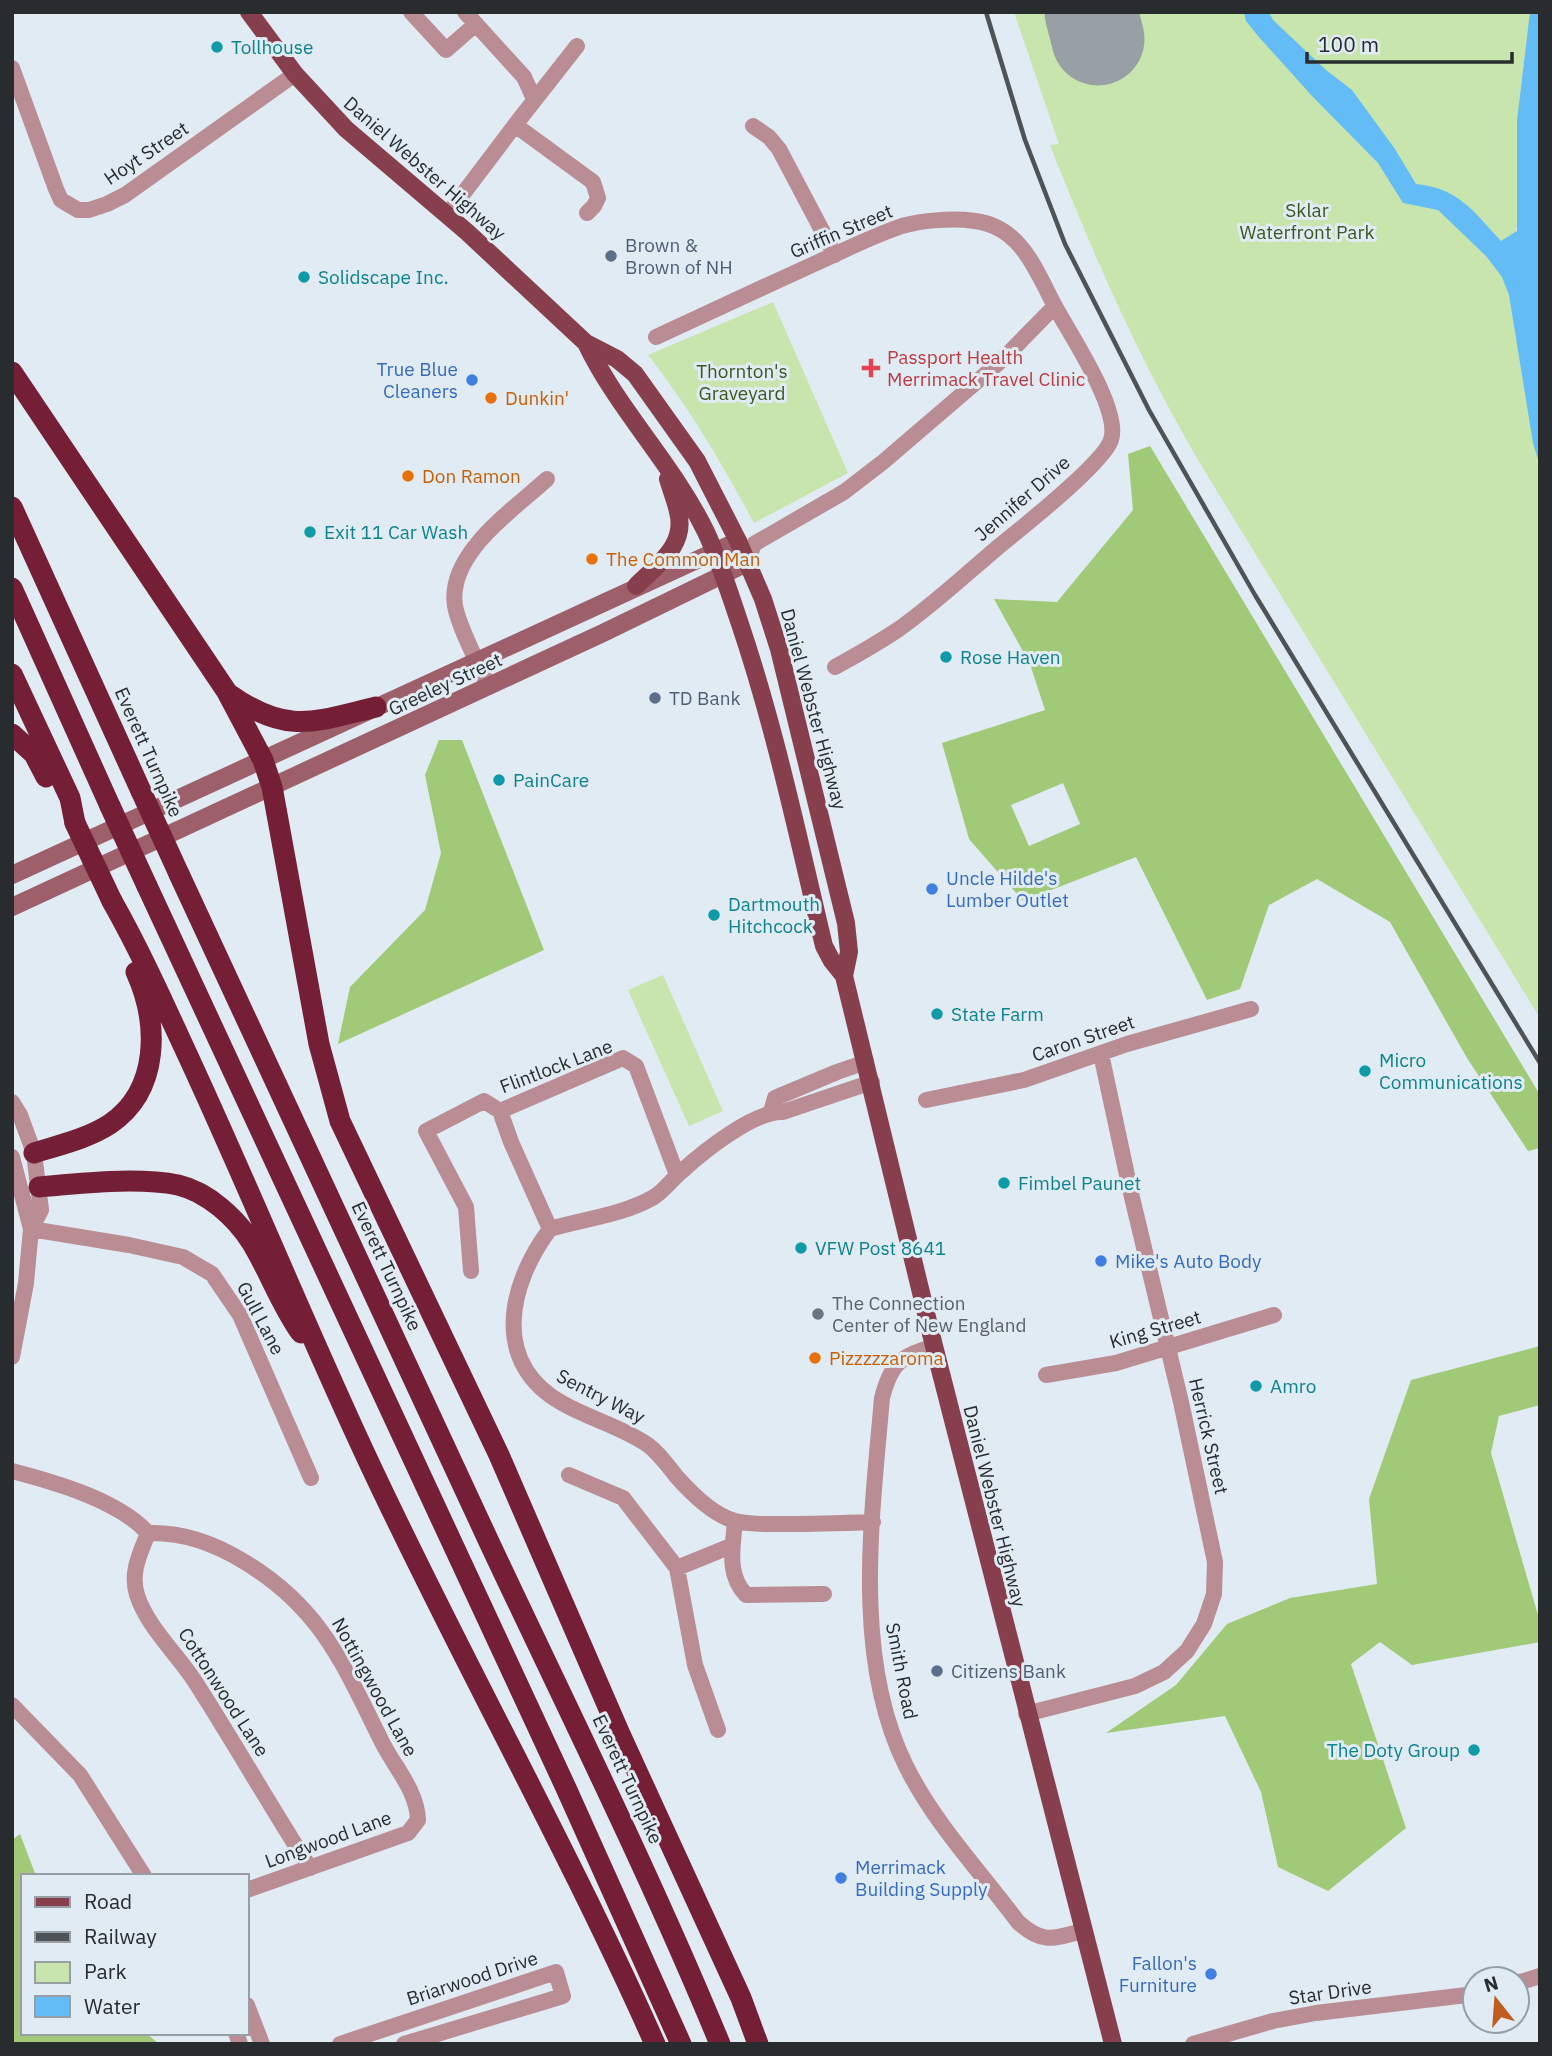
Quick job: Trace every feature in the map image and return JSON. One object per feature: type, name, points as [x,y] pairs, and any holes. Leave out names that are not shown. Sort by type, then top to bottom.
[{"type":"highway","points":[[12,372],[226,692],[263,761],[272,787],[319,1044],[341,1121],[499,1455],[619,1732],[737,1988],[758,2044]]},
{"type":"highway","name":"Everett Turnpike","points":[[12,507],[179,874],[597,1768],[690,1970],[720,2044]]},
{"type":"highway","points":[[12,588],[147,887],[566,1788],[681,2044]]},
{"type":"highway","points":[[12,674],[70,798],[75,823]]},
{"type":"highway","points":[[226,692],[265,716],[295,723],[310,723],[376,707]]},
{"type":"highway","points":[[12,734],[34,754],[58,802],[75,823],[136,944],[231,1148],[326,1368],[424,1581],[512,1748],[655,2044]]},
{"type":"highway","points":[[34,1153],[90,1135],[111,1124],[129,1106],[146,1079],[152,1047],[149,1015],[112,901]]},
{"type":"highway","points":[[24,1189],[152,1182],[180,1186],[218,1205],[240,1226],[251,1242],[289,1317],[326,1368]]},
{"type":"main road","name":"Daniel Webster Highway","points":[[249,12],[295,74],[346,129],[447,215],[586,343],[617,359],[635,374],[697,461],[746,543],[747,563],[779,649],[837,881],[849,937],[845,976],[1026,1714],[1113,2044]]},
{"type":"main road","name":"Daniel Webster Highway","points":[[586,343],[597,367],[682,490],[713,550],[760,682],[824,946],[845,976]]},
{"type":"main road","points":[[636,586],[669,554],[679,535],[678,512],[663,462]]},
{"type":"main road","name":"Greeley Street","points":[[12,875],[263,761],[713,550],[746,543]]},
{"type":"main road","name":"Greeley Street","points":[[12,906],[489,687],[747,563]]},
{"type":"street","points":[[411,12],[446,50],[471,18],[524,77],[534,99]]},
{"type":"street","points":[[447,215],[577,46]]},
{"type":"street","name":"Hoyt Street","points":[[12,68],[61,200],[78,210],[89,210],[125,195],[295,74]]},
{"type":"street","points":[[515,125],[593,182],[598,198],[587,213]]},
{"type":"street","points":[[753,126],[769,137],[779,149],[835,255]]},
{"type":"street","name":"Griffin Street","points":[[656,337],[904,226],[945,221],[975,221],[991,224],[1006,232],[1027,253],[1055,306]]},
{"type":"street","name":"Greeley Street","points":[[746,543],[844,492],[883,463],[1002,360],[1055,306]]},
{"type":"street","name":"Jennifer Drive","points":[[835,667],[889,635],[926,608],[1034,517],[1103,454],[1112,439],[1113,423],[1087,363],[1055,306]]},
{"type":"street","points":[[489,687],[456,609],[454,595],[457,575],[468,554],[481,540],[547,479]]},
{"type":"street","name":"Caron Street","points":[[926,1100],[1024,1080],[1126,1044],[1251,1009]]},
{"type":"street","name":"Herrick Street","points":[[1026,1714],[1135,1686],[1164,1672],[1187,1651],[1204,1624],[1214,1594],[1215,1562],[1101,1054]]},
{"type":"street","name":"Flintlock Lane","points":[[500,1111],[623,1058],[636,1066],[677,1175]]},
{"type":"street","points":[[771,1112],[775,1098],[866,1062]]},
{"type":"street","points":[[471,1271],[466,1207],[426,1131],[484,1101],[500,1111],[550,1229],[626,1209],[653,1197],[700,1154],[771,1112],[783,1112],[872,1082]]},
{"type":"street","points":[[12,1102],[20,1115],[34,1153],[24,1189]]},
{"type":"street","points":[[12,1357],[26,1283],[31,1229],[41,1210],[24,1189],[13,1160],[34,1153]]},
{"type":"street","name":"Gull Lane","points":[[31,1229],[183,1257],[212,1274],[240,1315],[311,1478]]},
{"type":"street","name":"Sentry Way","points":[[550,1229],[529,1262],[518,1293],[514,1325],[518,1357],[534,1384],[560,1402],[632,1435],[651,1447],[678,1478],[713,1510],[735,1521],[756,1524],[873,1522]]},
{"type":"street","name":"King Street","points":[[1046,1375],[1116,1363],[1274,1315]]},
{"type":"street","name":"Smith Road","points":[[934,1346],[908,1355],[896,1363],[886,1384],[881,1409],[869,1596],[872,1644],[880,1691],[906,1767],[936,1816],[1018,1922],[1029,1932],[1042,1938],[1057,1938],[1082,1931]]},
{"type":"street","points":[[12,1471],[79,1492],[137,1521],[148,1533]]},
{"type":"street","points":[[569,1475],[622,1498],[677,1568],[695,1665],[718,1730]]},
{"type":"street","points":[[735,1521],[730,1546],[737,1586],[746,1595],[824,1594]]},
{"type":"street","name":"Nottingwood Lane","points":[[148,1533],[183,1535],[228,1552],[269,1578],[306,1610],[342,1663],[386,1750],[411,1791],[417,1805],[418,1820]]},
{"type":"street","name":"Cottonwood Lane","points":[[148,1533],[135,1565],[134,1581],[138,1597],[154,1625],[200,1689],[310,1868]]},
{"type":"street","points":[[677,1568],[730,1546]]},
{"type":"street","points":[[12,1705],[80,1776],[143,1874]]},
{"type":"street","name":"Longwood Lane","points":[[248,1890],[408,1833],[418,1820]]},
{"type":"street","name":"Briarwood Drive","points":[[340,2044],[556,1972],[563,1996],[404,2044]]},
{"type":"street","name":"Star Drive","points":[[1193,2044],[1273,2021],[1316,2013],[1461,1996]]},
{"type":"street","points":[[248,2008],[262,2044]]},
{"type":"green space","name":"Sklar Waterfront Park","points":[[1014,12],[1540,12],[1516,233],[1540,486],[1540,1018],[1201,465],[1158,387],[1101,268],[1050,145],[1059,144]]},
{"type":"green space","name":"Thornton's Graveyard","points":[[773,302],[848,473],[754,523],[705,437],[648,355]]},
{"type":"green space","points":[[1150,446],[1540,1095],[1540,1148],[1528,1151],[1467,1058],[1390,922],[1317,879],[1269,905],[1240,989],[1207,1000],[1136,857],[1023,901],[969,839],[942,743],[1045,710],[1030,664],[994,599],[1057,602],[1133,510],[1128,454]],"holes":[[[1063,783],[1080,824],[1029,846],[1011,805]]]},
{"type":"green space","points":[[439,740],[462,740],[544,950],[338,1044],[350,987],[425,910],[441,853],[425,775]]},
{"type":"green space","points":[[663,975],[723,1111],[689,1126],[628,990]]},
{"type":"green space","points":[[1540,1346],[1540,1405],[1499,1416],[1491,1453],[1540,1622],[1540,1642],[1412,1665],[1380,1642],[1351,1664],[1406,1828],[1328,1891],[1278,1867],[1261,1792],[1225,1716],[1106,1733],[1176,1685],[1227,1624],[1290,1598],[1377,1584],[1369,1499],[1411,1380]]},
{"type":"green space","points":[[20,1834],[35,1874],[21,1874],[21,2035],[148,2035],[159,2044],[12,2044],[12,1840]]},
{"type":"water","points":[[1244,12],[1269,12],[1273,20],[1326,70],[1352,90],[1395,149],[1416,184],[1431,186],[1455,196],[1474,211],[1501,241],[1517,231],[1517,121],[1530,12],[1540,12],[1540,466],[1533,443],[1509,295],[1502,277],[1486,256],[1438,210],[1403,203],[1378,163],[1258,36],[1246,21]]},
{"type":"runway","points":[[1091,12],[1098,39]]},
{"type":"railway","points":[[986,12],[1025,140],[1065,244],[1149,410],[1255,595],[1540,1063]]},
{"type":"place","name":"Tollhouse","points":[[217,47]]},
{"type":"place","name":"Brown & Brown of NH","points":[[611,256]]},
{"type":"place","name":"Solidscape Inc.","points":[[304,277]]},
{"type":"place","name":"Passport Health Merrimack Travel Clinic","points":[[871,368]]},
{"type":"place","name":"True Blue Cleaners","points":[[472,380]]},
{"type":"place","name":"Dunkin'","points":[[491,398]]},
{"type":"place","name":"Don Ramon","points":[[408,476]]},
{"type":"place","name":"Exit 11 Car Wash","points":[[310,532]]},
{"type":"place","name":"The Common Man","points":[[592,559]]},
{"type":"place","name":"Rose Haven","points":[[946,657]]},
{"type":"place","name":"TD Bank","points":[[655,698]]},
{"type":"place","name":"PainCare","points":[[499,780]]},
{"type":"place","name":"Uncle Hilde's Lumber Outlet","points":[[932,889]]},
{"type":"place","name":"Dartmouth Hitchcock","points":[[714,915]]},
{"type":"place","name":"State Farm","points":[[937,1014]]},
{"type":"place","name":"Micro Communications","points":[[1365,1071]]},
{"type":"place","name":"Fimbel Paunet","points":[[1004,1183]]},
{"type":"place","name":"VFW Post 8641","points":[[801,1248]]},
{"type":"place","name":"Mike's Auto Body","points":[[1101,1261]]},
{"type":"place","name":"The Connection Center of New England","points":[[818,1314]]},
{"type":"place","name":"Pizzzzzaroma","points":[[815,1358]]},
{"type":"place","name":"Amro","points":[[1256,1386]]},
{"type":"place","name":"Citizens Bank","points":[[937,1671]]},
{"type":"place","name":"The Doty Group","points":[[1474,1750]]},
{"type":"place","name":"Merrimack Building Supply","points":[[841,1878]]},
{"type":"place","name":"Fallon's Furniture","points":[[1211,1974]]}]
